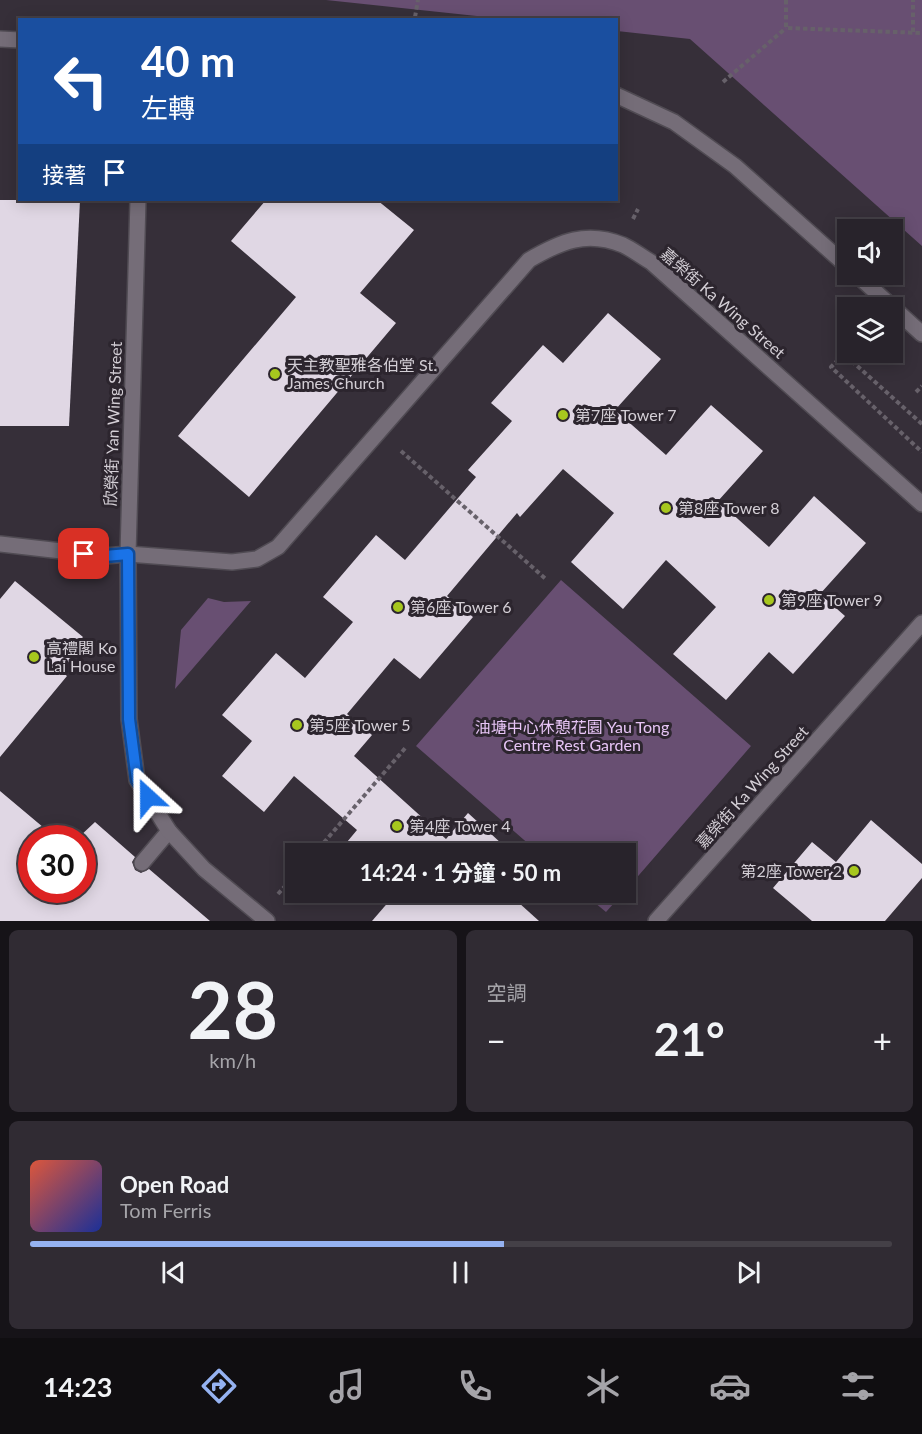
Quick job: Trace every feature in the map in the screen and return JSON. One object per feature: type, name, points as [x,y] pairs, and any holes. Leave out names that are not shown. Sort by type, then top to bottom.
[{"type":"street","points":[[0,39],[18,40]]},
{"type":"street","points":[[618,96],[674,122],[735,166],[837,257]]},
{"type":"street","name":"欣榮街 Yan Wing Street","points":[[138,201],[128,554],[129,719],[137,780],[169,831],[204,869],[262,919]]},
{"type":"street","name":"嘉榮街 Ka Wing Street","points":[[0,544],[105,556],[128,554],[232,562],[257,559],[278,547],[529,260],[554,245],[586,237],[622,245],[651,262],[922,504]]},
{"type":"street","points":[[868,285],[922,334]]},
{"type":"street","name":"嘉榮街 Ka Wing Street","points":[[656,921],[922,623]]},
{"type":"street","points":[[142,863],[169,831]]},
{"type":"path","points":[[415,17],[418,0]]},
{"type":"path","points":[[786,0],[786,28]]},
{"type":"path","points":[[913,0],[913,33]]},
{"type":"path","points":[[723,82],[786,28],[922,33]]},
{"type":"path","points":[[922,424],[843,354],[831,367],[922,452]]},
{"type":"path","points":[[916,392],[922,386]]},
{"type":"path","points":[[394,444],[547,580]]},
{"type":"path","points":[[323,843],[407,746]]},
{"type":"path","points":[[273,900],[285,886]]},
{"type":"green space","points":[[326,0],[922,0],[922,246],[903,229],[903,219],[892,219],[690,39],[618,31],[618,18],[496,18]]},
{"type":"green space","name":"油塘中心休憩花園 Yau Tong Centre Rest Garden","points":[[561,580],[751,746],[636,878],[636,843],[528,843],[416,746]]},
{"type":"green space","points":[[208,598],[224,602],[251,601],[175,689],[181,630]]},
{"type":"green space","points":[[595,903],[614,903],[606,912]]},
{"type":"building","points":[[0,200],[80,201],[69,426],[0,426]]},
{"type":"building","points":[[265,201],[378,201],[414,230],[360,293],[396,323],[249,497],[178,436],[296,297],[231,241]]},
{"type":"building","points":[[608,313],[661,359],[615,410],[666,455],[711,405],[763,451],[718,501],[769,547],[814,496],[866,543],[820,594],[845,616],[793,674],[769,652],[726,700],[673,654],[716,607],[666,560],[623,609],[571,562],[614,513],[563,469],[520,517],[517,513],[447,596],[473,617],[420,679],[394,658],[347,714],[372,735],[354,756],[446,839],[468,813],[501,843],[346,843],[357,830],[294,776],[264,812],[222,776],[252,741],[222,715],[276,653],[305,678],[353,622],[323,597],[376,535],[405,560],[476,477],[468,470],[512,421],[491,403],[543,345],[563,363]]},
{"type":"building","name":"高禮閣 Ko Lai House","points":[[15,581],[83,637],[66,656],[71,659],[61,671],[67,676],[0,757],[0,599]]},
{"type":"building","points":[[0,791],[41,825],[18,825],[18,903],[96,903],[96,825],[92,825],[95,822],[135,857],[132,862],[135,870],[141,873],[149,869],[210,921],[0,921]]},
{"type":"building","name":"第2座 Tower 2","points":[[871,820],[922,864],[922,878],[885,921],[812,921],[773,888],[812,842],[836,862]]},
{"type":"building","points":[[388,903],[519,903],[539,921],[372,921]]},
{"type":"place","name":"天主教聖雅各伯堂 St. James Church","points":[[275,374]]},
{"type":"place","name":"第7座 Tower 7","points":[[563,415]]},
{"type":"place","name":"第8座 Tower 8","points":[[666,508]]},
{"type":"place","name":"第9座 Tower 9","points":[[769,600]]},
{"type":"place","name":"第6座 Tower 6","points":[[398,607]]},
{"type":"place","name":"高禮閣 Ko Lai House","points":[[34,657]]},
{"type":"place","name":"第5座 Tower 5","points":[[297,725]]},
{"type":"place","name":"第4座 Tower 4","points":[[397,826]]},
{"type":"place","name":"第2座 Tower 2","points":[[854,871]]},
{"type":"route","points":[[84,554],[105,556],[128,554],[129,719],[137,780],[148,797]]}]
